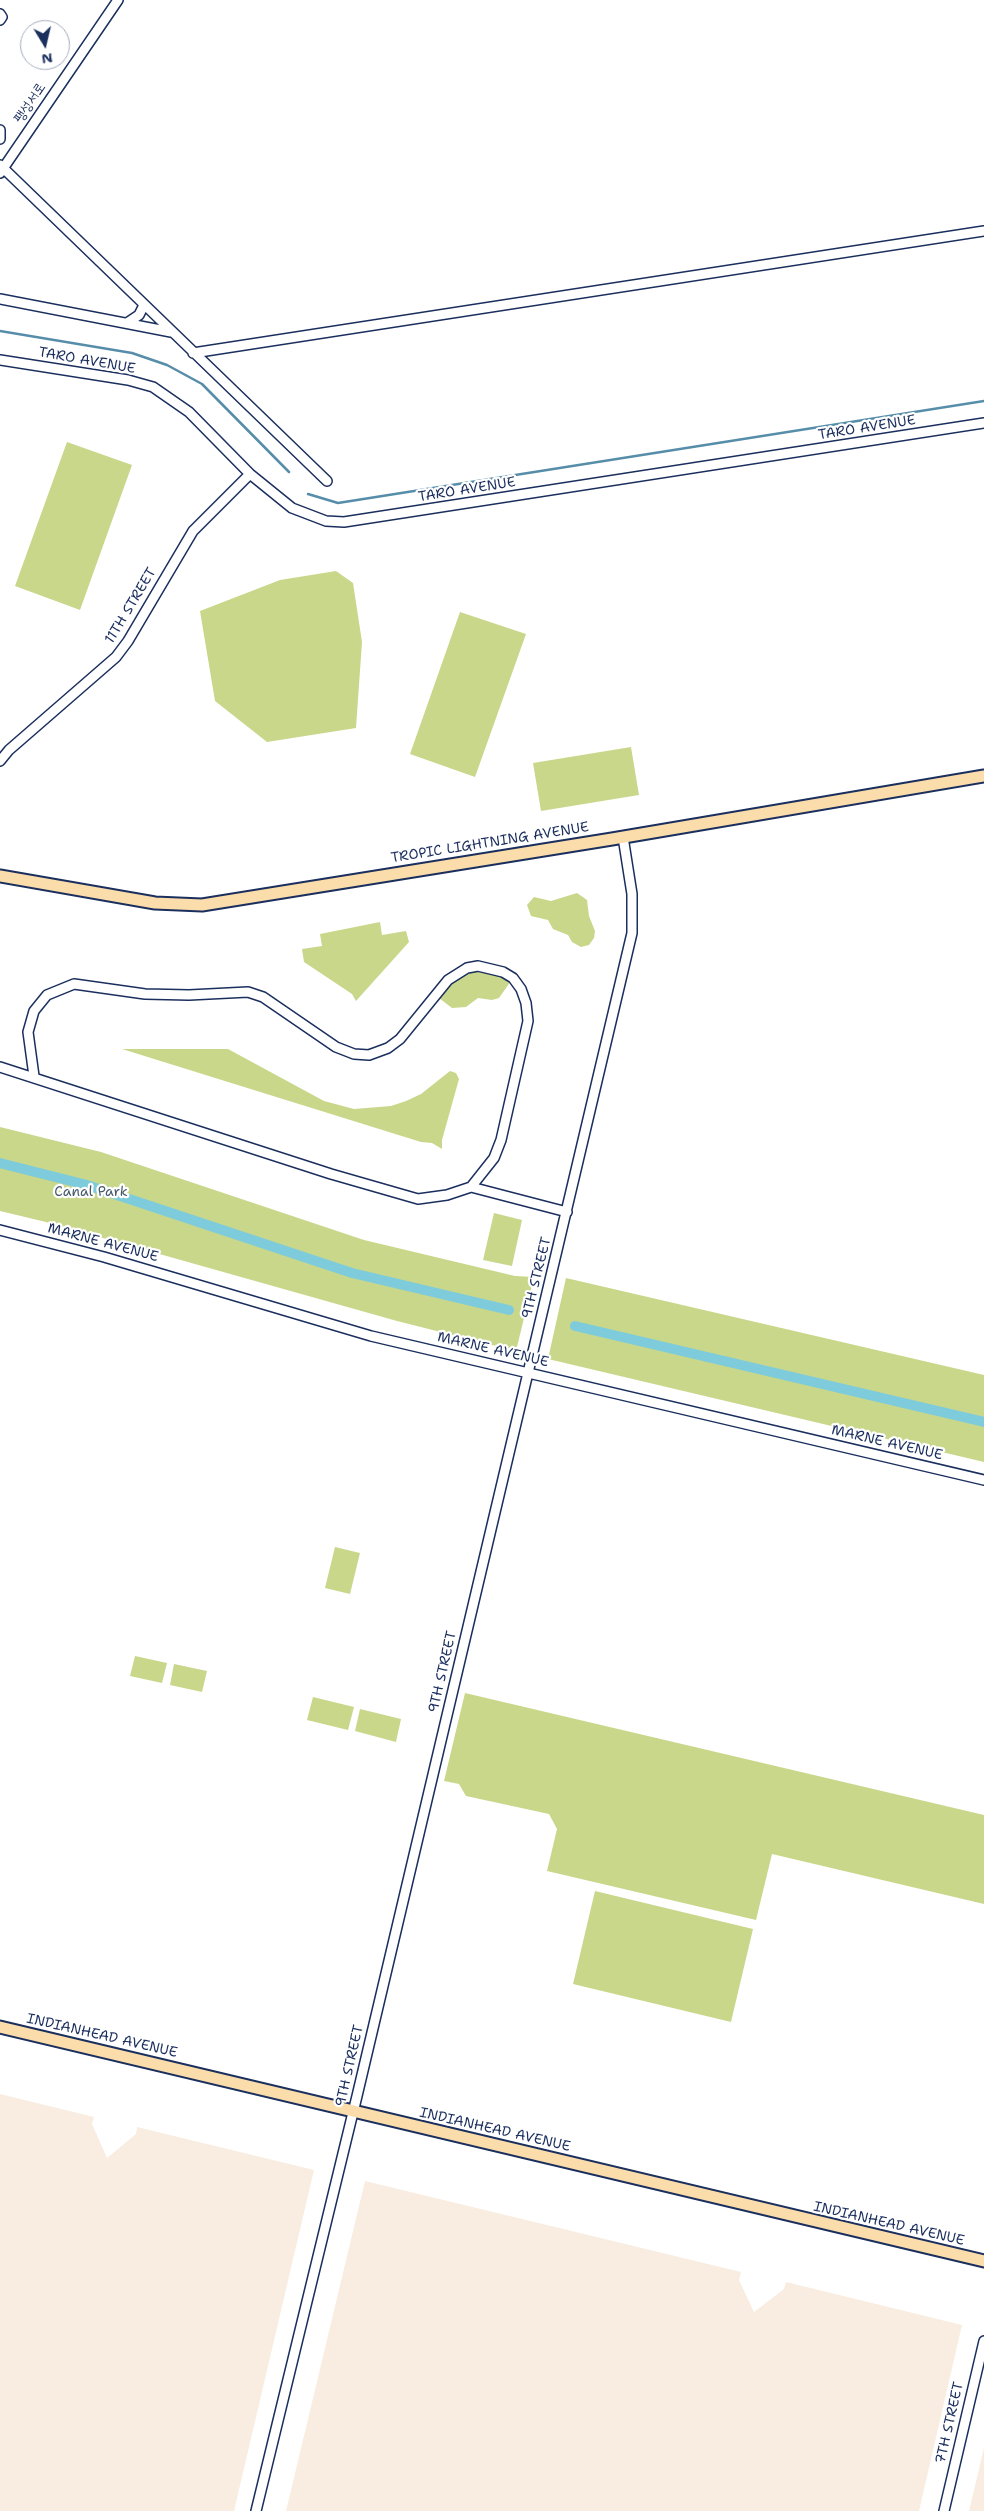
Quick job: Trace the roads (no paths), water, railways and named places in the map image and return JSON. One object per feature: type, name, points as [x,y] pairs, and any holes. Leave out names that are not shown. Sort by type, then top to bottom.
[{"type":"main road","name":"TROPIC LIGHTNING AVENUE","points":[[0,876],[154,903],[202,905],[984,776]]},
{"type":"main road","name":"INDIANHEAD AVENUE","points":[[0,2027],[984,2262]]},
{"type":"street","name":"팽성서로","points":[[1,169],[118,0]]},
{"type":"street","points":[[0,14],[2,17],[0,20]]},
{"type":"street","points":[[0,130],[0,139]]},
{"type":"street","points":[[1,169],[326,481]]},
{"type":"street","points":[[193,353],[984,231]]},
{"type":"street","points":[[0,299],[171,332]]},
{"type":"street","points":[[127,323],[138,315],[144,305]]},
{"type":"street","name":"TARO AVENUE","points":[[0,360],[128,380],[153,388],[189,412],[250,474],[292,508],[326,521],[344,522],[984,423]]},
{"type":"street","name":"11TH STREET","points":[[0,760],[9,750],[116,657],[128,641],[193,531],[250,474]]},
{"type":"street","name":"9TH STREET","points":[[256,2511],[354,2111],[632,933],[632,894],[623,837]]},
{"type":"street","points":[[34,1076],[28,1032],[34,1011],[47,995],[74,984],[145,994],[189,995],[248,992],[263,997],[336,1047],[354,1054],[369,1054],[388,1048],[400,1039],[456,972],[467,968],[489,968],[503,972],[513,978],[521,989],[526,1003],[528,1021],[501,1140],[494,1158],[471,1187]]},
{"type":"street","points":[[0,1066],[331,1174],[418,1199],[447,1195],[471,1187],[567,1212]]},
{"type":"street","name":"MARNE AVENUE","points":[[0,1230],[104,1257],[371,1336],[984,1480]]},
{"type":"street","name":"7TH STREET","points":[[944,2511],[984,2341]]},
{"type":"waterway","points":[[0,331],[132,353],[167,365],[202,384],[289,472]]},
{"type":"waterway","points":[[308,494],[338,503],[984,401]]},
{"type":"waterway","points":[[0,1163],[87,1185],[352,1273],[509,1310]]},
{"type":"waterway","points":[[575,1326],[984,1422]]},
{"type":"park label","name":"Canal Park","points":[[91,1192]]}]
